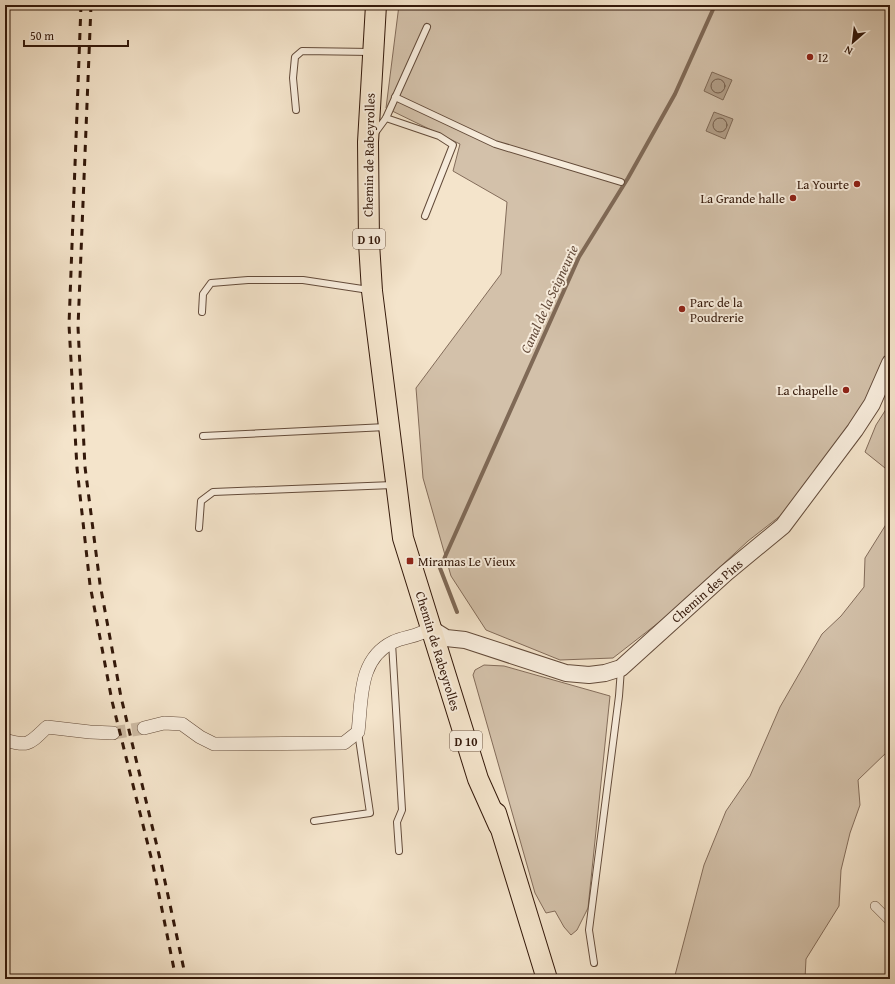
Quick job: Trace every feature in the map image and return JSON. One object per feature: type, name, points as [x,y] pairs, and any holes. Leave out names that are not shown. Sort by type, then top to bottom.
[{"type":"main road","name":"Chemin de Rabeyrolles","points":[[376,5],[372,52],[368,142],[368,203],[372,291],[403,538],[441,632],[470,715],[488,777],[499,826],[547,979]]},
{"type":"main road","name":"Chemin de Rabeyrolles","points":[[396,481],[441,632],[478,779],[499,826]]},
{"type":"street","name":"Chemin des Pins","points":[[441,632],[554,670],[574,674],[589,675],[605,673],[621,668],[726,573],[783,526],[855,430],[872,404],[890,363]]},
{"type":"street","points":[[144,728],[164,723],[182,724],[200,737],[214,744],[344,743],[358,732],[363,685],[368,664],[382,649],[392,643],[423,634],[441,632]]},
{"type":"street","points":[[5,740],[24,745],[31,742],[46,727],[113,733]]},
{"type":"street","points":[[875,906],[890,921]]},
{"type":"lane","points":[[368,142],[386,118],[428,27]]},
{"type":"lane","points":[[296,110],[293,78],[295,57],[302,51],[372,52]]},
{"type":"lane","points":[[395,98],[495,144],[621,182]]},
{"type":"lane","points":[[386,118],[439,136],[453,145],[425,216]]},
{"type":"lane","points":[[202,312],[203,294],[211,283],[248,280],[303,280],[372,291]]},
{"type":"lane","points":[[203,436],[388,426]]},
{"type":"lane","points":[[199,528],[201,501],[213,492],[396,481]]},
{"type":"lane","points":[[392,643],[402,810],[397,822],[399,851]]},
{"type":"lane","points":[[594,963],[589,930],[619,696],[621,668]]},
{"type":"lane","points":[[314,821],[370,813],[358,732]]},
{"type":"shaded area","name":"Parc de la Poudrerie","points":[[399,5],[890,5],[890,350],[883,361],[862,409],[802,499],[748,541],[667,616],[613,658],[560,660],[486,630],[451,576],[423,478],[416,388],[501,274],[507,202],[453,171],[460,144],[386,108]]},
{"type":"shaded area","points":[[890,403],[890,472],[865,452],[876,425]]},
{"type":"shaded area","points":[[890,518],[890,730],[887,737],[888,751],[858,780],[860,805],[850,833],[841,870],[839,906],[806,959],[805,979],[674,979],[704,865],[726,811],[750,776],[780,707],[822,634],[841,616],[864,587],[865,558]]},
{"type":"shaded area","points":[[484,665],[504,666],[610,696],[588,908],[577,930],[571,935],[564,927],[555,911],[546,913],[535,893],[473,675],[475,670]]},
{"type":"water","points":[[712,72],[732,80],[723,100],[704,91]]},
{"type":"water","points":[[714,112],[733,119],[725,139],[706,131]]},
{"type":"waterway","name":"Canal de la Seigneurie","points":[[457,612],[440,568],[579,257],[628,178],[675,94],[715,5]]},
{"type":"tunnel","points":[[113,733],[144,728]]},
{"type":"railway","points":[[81,5],[69,325],[77,468],[90,585],[112,701],[153,865],[176,979]]},
{"type":"railway","points":[[91,5],[78,327],[85,467],[100,584],[121,697],[161,863],[186,979]]},
{"type":"place","name":"I2","points":[[810,57]]},
{"type":"place","name":"La Yourte","points":[[857,184]]},
{"type":"place","name":"La Grande halle","points":[[793,198]]},
{"type":"place","name":"Parc de la Poudrerie","points":[[682,309]]},
{"type":"place","name":"La chapelle","points":[[846,390]]},
{"type":"place","name":"Miramas Le Vieux","points":[[410,561]]}]
